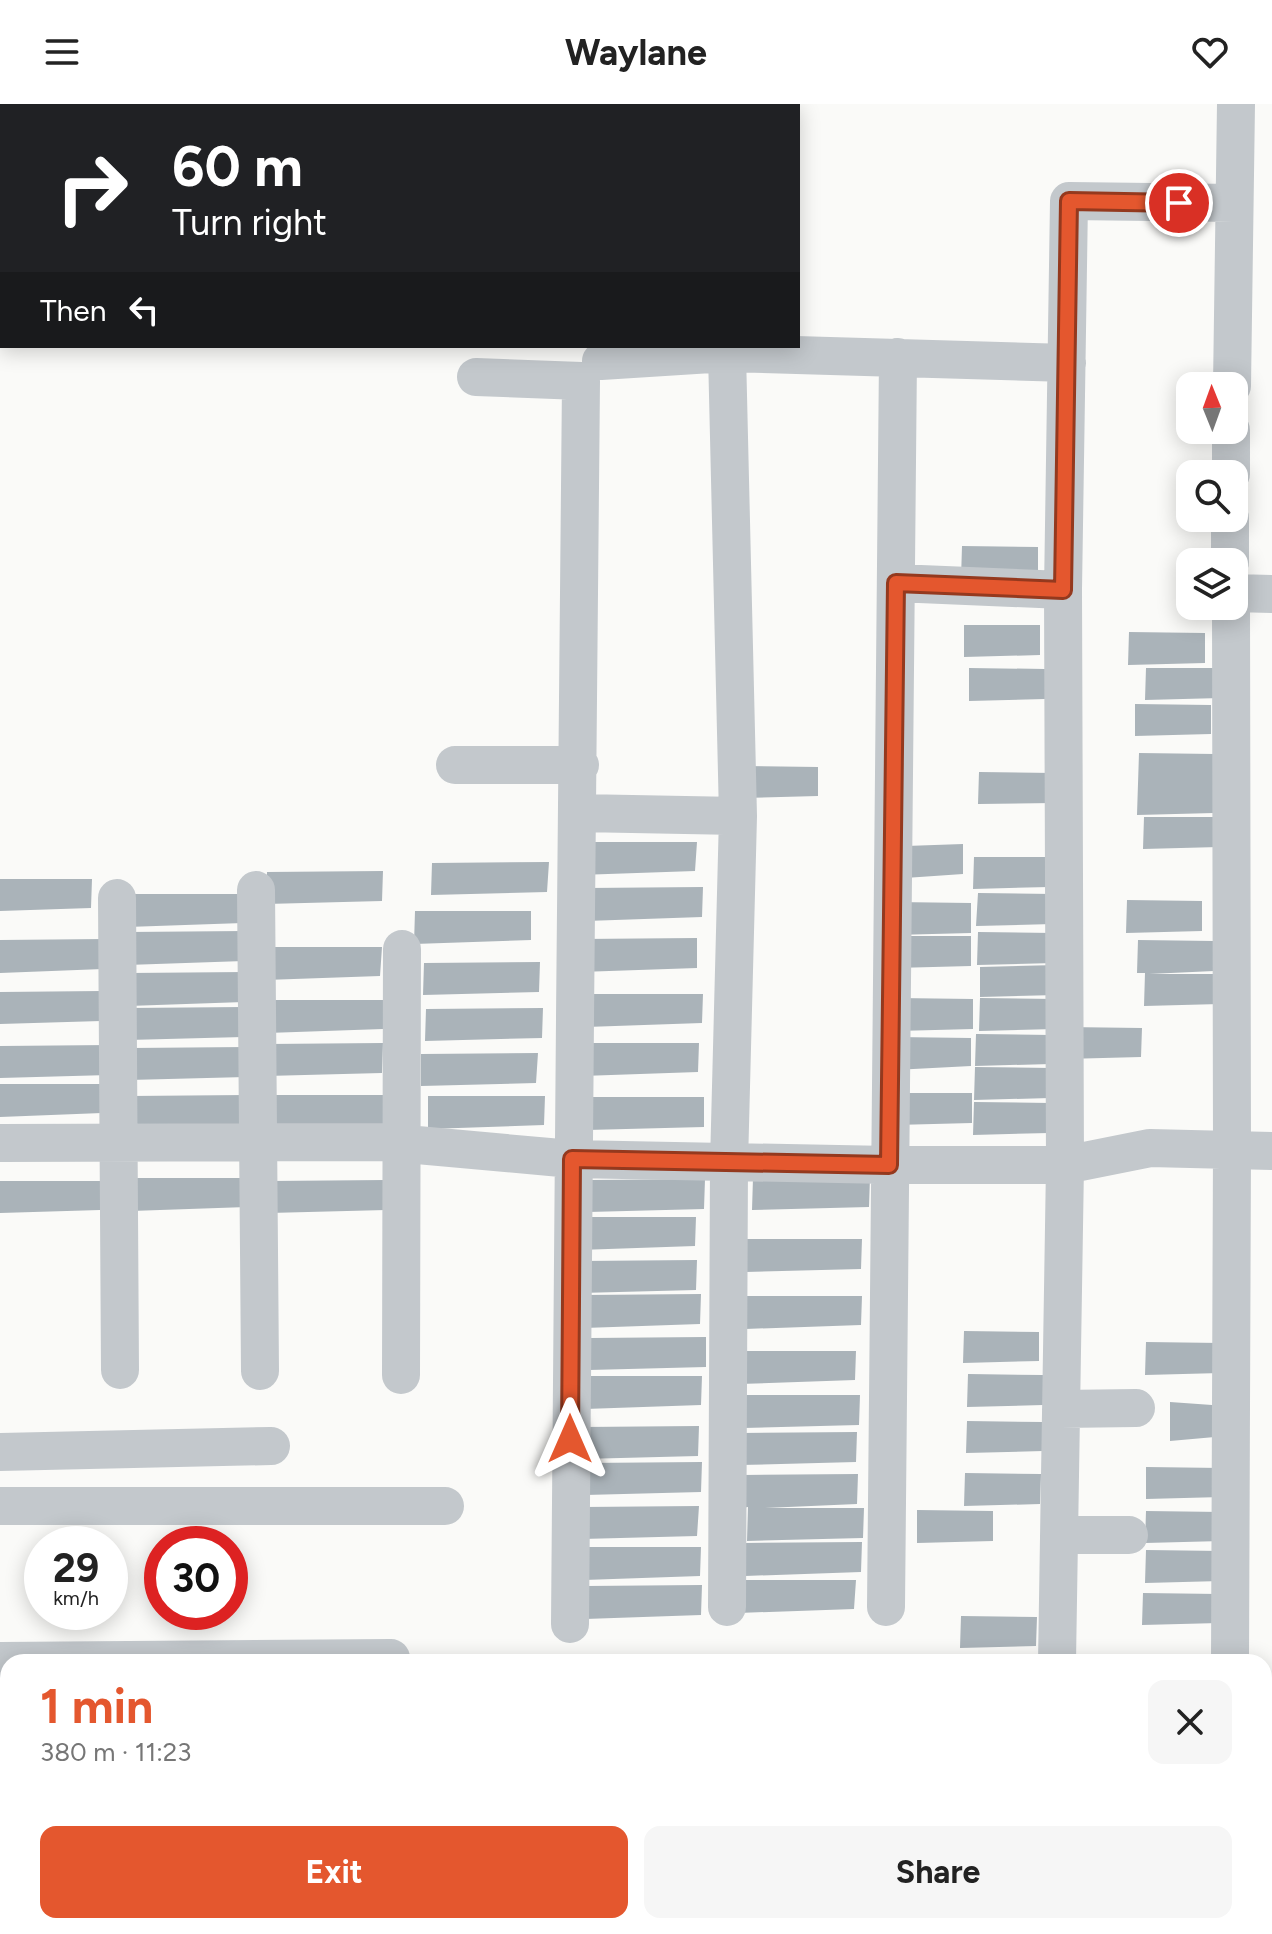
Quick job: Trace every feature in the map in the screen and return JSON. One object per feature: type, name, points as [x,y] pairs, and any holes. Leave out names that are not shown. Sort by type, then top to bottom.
[{"type":"street","points":[[1232,372],[1236,104]]},
{"type":"street","points":[[1057,1654],[1065,1165],[1063,590],[1069,201],[1234,203]]},
{"type":"street","points":[[601,361],[727,353],[1067,363]]},
{"type":"street","points":[[727,353],[738,816],[729,1164],[727,1607]]},
{"type":"street","points":[[886,1607],[898,357]]},
{"type":"street","points":[[476,377],[581,381],[570,1624]]},
{"type":"street","points":[[896,583],[1063,590]]},
{"type":"street","points":[[1248,593],[1272,594]]},
{"type":"street","points":[[1230,1654],[1231,620]]},
{"type":"street","points":[[455,765],[580,765]]},
{"type":"street","points":[[579,813],[738,816]]},
{"type":"street","points":[[256,890],[260,1371]]},
{"type":"street","points":[[117,898],[120,1370]]},
{"type":"street","points":[[401,1375],[402,949]]},
{"type":"street","points":[[0,1143],[401,1144],[572,1159],[729,1164],[1065,1165],[1150,1148],[1272,1151]]},
{"type":"street","points":[[1061,1409],[1136,1408]]},
{"type":"street","points":[[0,1452],[271,1446]]},
{"type":"street","points":[[0,1506],[445,1506]]},
{"type":"street","points":[[1059,1535],[1129,1535]]},
{"type":"building","points":[[962,546],[1038,547],[1038,577],[961,579]]},
{"type":"building","points":[[964,625],[1040,625],[1040,655],[964,657]]},
{"type":"building","points":[[1129,632],[1205,633],[1205,663],[1128,665]]},
{"type":"building","points":[[969,668],[1045,669],[1045,699],[969,701]]},
{"type":"building","points":[[1146,668],[1221,668],[1221,698],[1145,700]]},
{"type":"building","points":[[1135,704],[1211,705],[1211,734],[1135,736]]},
{"type":"building","points":[[1139,753],[1215,754],[1214,813],[1137,815]]},
{"type":"building","points":[[742,766],[818,767],[818,796],[741,798]]},
{"type":"building","points":[[979,772],[1054,773],[1054,803],[978,804]]},
{"type":"building","points":[[1144,817],[1220,817],[1219,847],[1143,849]]},
{"type":"building","points":[[580,842],[697,842],[695,871],[579,875]]},
{"type":"building","points":[[963,844],[963,874],[905,878],[906,846]]},
{"type":"building","points":[[974,857],[1050,857],[1049,887],[973,889]]},
{"type":"building","points":[[549,862],[547,892],[431,895],[432,863]]},
{"type":"building","points":[[383,871],[382,901],[266,904],[267,872]]},
{"type":"building","points":[[0,879],[92,879],[91,908],[0,911]]},
{"type":"building","points":[[703,887],[702,917],[586,921],[587,888]]},
{"type":"building","points":[[978,893],[1053,894],[1053,924],[976,926]]},
{"type":"building","points":[[128,894],[244,894],[243,923],[127,927]]},
{"type":"building","points":[[1127,900],[1202,901],[1202,931],[1126,933]]},
{"type":"building","points":[[895,902],[971,903],[971,933],[894,935]]},
{"type":"building","points":[[415,911],[531,911],[531,940],[414,944]]},
{"type":"building","points":[[245,931],[244,961],[127,965],[128,932]]},
{"type":"building","points":[[978,932],[1054,933],[1054,963],[977,965]]},
{"type":"building","points":[[896,936],[971,936],[971,966],[895,968]]},
{"type":"building","points":[[697,938],[697,968],[580,972],[581,939]]},
{"type":"building","points":[[105,939],[103,969],[0,973],[0,940]]},
{"type":"building","points":[[1138,940],[1214,941],[1214,971],[1149,974],[1220,974],[1220,1004],[1144,1006],[1145,973],[1137,973]]},
{"type":"building","points":[[266,947],[382,947],[380,976],[265,980]]},
{"type":"building","points":[[540,962],[539,992],[423,995],[424,963]]},
{"type":"building","points":[[1057,965],[1057,995],[980,997],[980,967]]},
{"type":"building","points":[[245,972],[244,1002],[128,1006],[129,973]]},
{"type":"building","points":[[102,991],[101,1021],[0,1024],[0,992]]},
{"type":"building","points":[[587,994],[703,994],[702,1023],[586,1027]]},
{"type":"building","points":[[897,998],[973,999],[973,1029],[897,1031]]},
{"type":"building","points":[[980,998],[1056,999],[1055,1029],[979,1031]]},
{"type":"building","points":[[268,1000],[384,1000],[383,1029],[267,1033]]},
{"type":"building","points":[[244,1007],[243,1037],[128,1040],[128,1008]]},
{"type":"building","points":[[543,1008],[542,1038],[425,1041],[426,1009]]},
{"type":"building","points":[[1066,1027],[1142,1028],[1141,1057],[1065,1059]]},
{"type":"building","points":[[976,1034],[1051,1035],[1051,1064],[975,1066]]},
{"type":"building","points":[[896,1037],[971,1038],[971,1066],[894,1070]]},
{"type":"building","points":[[383,1043],[382,1073],[266,1076],[267,1044]]},
{"type":"building","points":[[583,1043],[699,1043],[698,1072],[582,1076]]},
{"type":"building","points":[[110,1045],[109,1075],[0,1078],[0,1046]]},
{"type":"building","points":[[247,1047],[246,1077],[129,1080],[130,1048]]},
{"type":"building","points":[[538,1053],[536,1083],[421,1086],[421,1054]]},
{"type":"building","points":[[975,1067],[1051,1068],[1050,1098],[974,1100]]},
{"type":"building","points":[[0,1084],[103,1084],[102,1113],[0,1117]]},
{"type":"building","points":[[896,1093],[972,1093],[972,1123],[895,1125]]},
{"type":"building","points":[[246,1095],[245,1125],[129,1129],[130,1096]]},
{"type":"building","points":[[269,1095],[385,1095],[384,1124],[268,1128]]},
{"type":"building","points":[[428,1096],[545,1096],[544,1125],[428,1129]]},
{"type":"building","points":[[588,1097],[704,1097],[704,1127],[587,1130]]},
{"type":"building","points":[[974,1102],[1050,1103],[1049,1133],[973,1135]]},
{"type":"building","points":[[870,1177],[869,1207],[752,1210],[753,1178]]},
{"type":"building","points":[[132,1178],[248,1178],[247,1207],[131,1211]]},
{"type":"building","points":[[705,1179],[704,1209],[588,1212],[589,1180]]},
{"type":"building","points":[[386,1180],[386,1210],[269,1213],[270,1181]]},
{"type":"building","points":[[0,1181],[101,1181],[100,1210],[0,1213]]},
{"type":"building","points":[[580,1217],[696,1217],[695,1246],[579,1250]]},
{"type":"building","points":[[746,1239],[862,1239],[861,1269],[745,1272]]},
{"type":"building","points":[[697,1260],[696,1290],[580,1293],[581,1261]]},
{"type":"building","points":[[701,1294],[700,1324],[584,1328],[584,1295]]},
{"type":"building","points":[[745,1296],[862,1296],[861,1325],[745,1329]]},
{"type":"building","points":[[964,1331],[1039,1332],[1039,1361],[963,1363]]},
{"type":"building","points":[[706,1337],[706,1367],[589,1370],[590,1338]]},
{"type":"building","points":[[1146,1342],[1221,1343],[1221,1373],[1145,1375]]},
{"type":"building","points":[[740,1351],[856,1351],[855,1380],[739,1384]]},
{"type":"building","points":[[968,1374],[1043,1375],[1043,1405],[967,1407]]},
{"type":"building","points":[[586,1376],[702,1376],[701,1405],[585,1409]]},
{"type":"building","points":[[744,1395],[860,1395],[859,1425],[743,1428]]},
{"type":"building","points":[[1170,1402],[1226,1406],[1226,1436],[1170,1441]]},
{"type":"building","points":[[967,1421],[1043,1422],[1043,1451],[966,1453]]},
{"type":"building","points":[[699,1426],[698,1456],[582,1459],[583,1427]]},
{"type":"building","points":[[857,1432],[856,1462],[740,1465],[741,1433]]},
{"type":"building","points":[[702,1462],[701,1492],[585,1495],[586,1463]]},
{"type":"building","points":[[1146,1467],[1222,1468],[1222,1497],[1146,1499]]},
{"type":"building","points":[[965,1473],[1041,1474],[1040,1504],[964,1506]]},
{"type":"building","points":[[858,1474],[857,1504],[765,1508],[864,1508],[863,1538],[747,1541],[748,1507],[741,1508],[742,1475]]},
{"type":"building","points":[[699,1506],[697,1536],[582,1539],[583,1507]]},
{"type":"building","points":[[917,1510],[993,1511],[993,1541],[917,1543]]},
{"type":"building","points":[[1146,1511],[1222,1512],[1222,1541],[1145,1543]]},
{"type":"building","points":[[862,1542],[861,1572],[745,1576],[745,1543]]},
{"type":"building","points":[[584,1547],[701,1547],[700,1576],[584,1580]]},
{"type":"building","points":[[1146,1550],[1222,1551],[1221,1581],[1145,1583]]},
{"type":"building","points":[[739,1580],[856,1580],[854,1609],[738,1613]]},
{"type":"building","points":[[702,1585],[701,1615],[585,1619],[586,1586]]},
{"type":"building","points":[[1143,1593],[1219,1594],[1219,1623],[1142,1625]]},
{"type":"building","points":[[961,1616],[1037,1617],[1036,1646],[960,1648]]},
{"type":"route","points":[[570,1439],[572,1159],[889,1165],[896,583],[1063,590],[1069,201],[1179,203]]}]
